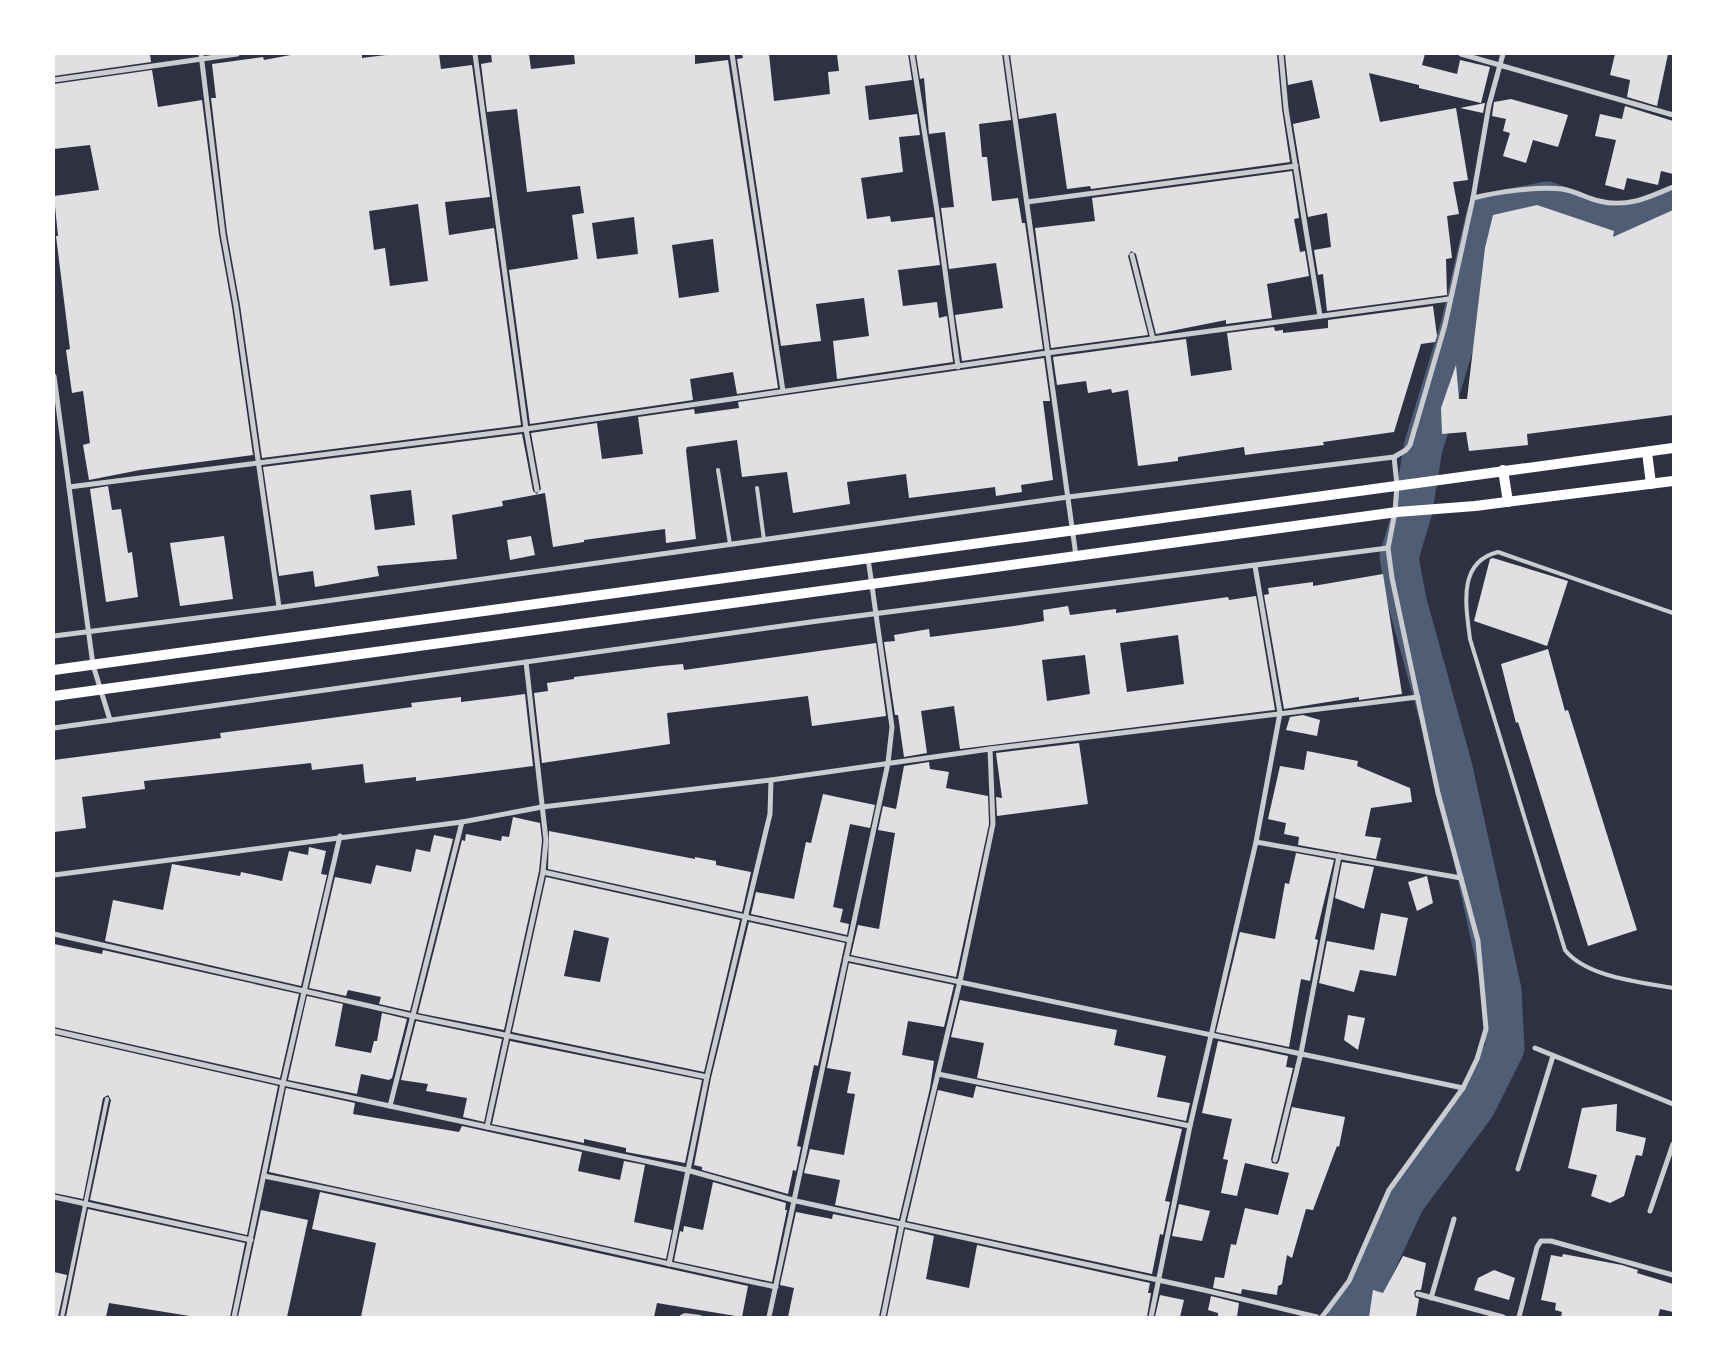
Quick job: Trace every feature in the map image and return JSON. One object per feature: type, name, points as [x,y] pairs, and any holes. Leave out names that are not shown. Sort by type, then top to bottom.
[{"type":"main road","points":[[54,670],[1673,448]]},
{"type":"main road","points":[[1647,452],[1651,484]]},
{"type":"main road","points":[[1503,470],[1508,502]]},
{"type":"main road","points":[[54,696],[1396,512],[1475,506],[1673,481]]},
{"type":"street","points":[[54,80],[201,57],[237,54]]},
{"type":"street","points":[[474,54],[526,429],[537,490]]},
{"type":"street","points":[[732,54],[782,391]]},
{"type":"street","points":[[912,54],[937,210],[958,367]]},
{"type":"street","points":[[1006,54],[1076,556]]},
{"type":"street","points":[[1281,54],[1286,109],[1320,316]]},
{"type":"street","points":[[1461,54],[1673,115]]},
{"type":"street","points":[[54,636],[279,607],[1068,497],[1394,457],[1410,445],[1445,325],[1449,299],[1473,198],[1484,134],[1503,54]]},
{"type":"street","points":[[201,57],[223,234],[236,306],[279,607]]},
{"type":"street","points":[[1027,202],[1296,166]]},
{"type":"street","points":[[1473,198],[1497,192],[1561,189],[1597,201],[1627,203],[1643,200],[1673,187]]},
{"type":"street","points":[[1132,255],[1152,339]]},
{"type":"street","points":[[69,487],[526,429],[1047,353],[1449,299]]},
{"type":"street","points":[[54,376],[55,399],[93,665],[110,720]]},
{"type":"street","points":[[1322,1317],[1349,1281],[1389,1190],[1463,1088],[1477,1059],[1486,1029],[1478,941],[1438,793],[1392,578],[1388,548],[1396,512],[1398,485],[1394,457]]},
{"type":"street","points":[[54,728],[526,662],[1388,548]]},
{"type":"street","points":[[769,1317],[796,1202],[888,763],[892,727],[868,558]]},
{"type":"street","points":[[1150,1317],[1210,1035],[1256,842],[1280,713],[1255,566]]},
{"type":"street","points":[[487,1127],[543,872],[546,840],[526,662]]},
{"type":"street","points":[[54,875],[340,836],[462,822],[542,807],[771,780],[990,749],[1418,697]]},
{"type":"street","points":[[883,1317],[902,1224],[960,981],[993,824],[990,749]]},
{"type":"street","points":[[669,1264],[707,1076],[770,814],[771,780]]},
{"type":"street","points":[[390,1106],[462,822]]},
{"type":"street","points":[[234,1317],[283,1083],[340,836]]},
{"type":"street","points":[[1256,842],[1461,878]]},
{"type":"street","points":[[1275,1160],[1301,1053],[1339,856]]},
{"type":"street","points":[[543,872],[850,940]]},
{"type":"street","points":[[54,934],[413,1016],[707,1076]]},
{"type":"street","points":[[846,958],[1463,1088]]},
{"type":"street","points":[[54,1031],[283,1083],[687,1170],[796,1202],[1159,1280],[1317,1317]]},
{"type":"street","points":[[1535,1048],[1673,1104]]},
{"type":"street","points":[[1518,1169],[1553,1056]]},
{"type":"street","points":[[938,1074],[1190,1126]]},
{"type":"street","points":[[1650,1211],[1673,1144]]},
{"type":"street","points":[[264,1176],[422,1208],[669,1264],[776,1286]]},
{"type":"street","points":[[54,1196],[251,1240]]},
{"type":"street","points":[[1432,1298],[1454,1219]]},
{"type":"street","points":[[1519,1317],[1537,1247],[1541,1241],[1551,1241],[1673,1275]]},
{"type":"street","points":[[1418,1294],[1503,1317]]},
{"type":"lane","points":[[718,470],[730,544]]},
{"type":"lane","points":[[757,488],[764,540]]},
{"type":"lane","points":[[1673,613],[1498,552],[1488,554],[1477,562],[1470,572],[1466,605],[1470,639],[1565,950],[1572,960],[1592,970],[1673,988]]},
{"type":"lane","points":[[62,1317],[107,1099]]},
{"type":"lane","points":[[681,1317],[685,1315],[700,1317]]},
{"type":"building","points":[[54,54],[150,54],[151,62],[54,76]]},
{"type":"building","points":[[296,54],[362,54],[362,58],[394,54],[439,54],[441,69],[472,65],[490,197],[445,202],[449,235],[494,228],[521,425],[262,458],[240,305],[227,233],[211,98],[216,98],[212,64],[263,57],[264,60]],"holes":[[[418,204],[428,281],[390,286],[385,248],[374,250],[369,211]]]},
{"type":"building","points":[[491,54],[529,54],[531,69],[575,64],[574,54],[695,54],[695,64],[728,60],[778,388],[737,394],[733,372],[690,379],[693,400],[530,424],[509,270],[578,259],[572,215],[584,213],[580,186],[527,192],[517,109],[487,112],[481,64],[492,62]],"holes":[[[634,217],[638,254],[597,259],[592,223]],[[713,239],[719,292],[679,298],[672,245]]]},
{"type":"building","points":[[742,54],[769,54],[774,101],[830,94],[828,72],[839,71],[837,54],[908,54],[912,80],[865,86],[869,120],[917,114],[920,135],[899,137],[903,172],[861,178],[867,219],[890,216],[891,222],[933,217],[940,265],[898,270],[903,306],[937,302],[939,318],[947,316],[953,362],[837,379],[833,341],[869,336],[864,298],[816,304],[821,341],[781,346],[737,59],[743,58]]},
{"type":"building","points":[[916,54],[1002,54],[1011,120],[979,124],[982,157],[987,157],[992,201],[1018,198],[1022,223],[1025,223],[1043,349],[962,361],[955,315],[1003,308],[996,263],[949,269],[941,208],[954,207],[945,132],[929,134],[924,78],[920,79]]},
{"type":"building","points":[[1010,54],[1277,54],[1282,109],[1290,162],[1091,189],[1090,186],[1067,189],[1056,113],[1019,119]]},
{"type":"building","points":[[1285,54],[1425,54],[1422,65],[1457,74],[1460,60],[1490,67],[1481,103],[1419,88],[1419,85],[1369,73],[1380,122],[1456,108],[1468,180],[1453,182],[1459,214],[1447,216],[1452,258],[1446,259],[1447,295],[1327,311],[1323,274],[1318,275],[1314,250],[1331,247],[1327,213],[1308,217],[1293,124],[1320,118],[1312,80],[1288,85]]},
{"type":"building","points":[[1615,54],[1668,54],[1657,106],[1627,97],[1630,80],[1610,75]]},
{"type":"building","points":[[152,70],[158,107],[202,100],[219,235],[232,307],[253,455],[140,470],[89,480],[83,445],[90,443],[83,391],[72,393],[66,350],[70,349],[56,236],[58,236],[54,196],[99,190],[90,145],[54,149],[54,84]]},
{"type":"building","points":[[1511,99],[1568,115],[1558,147],[1533,140],[1526,163],[1503,156],[1510,133],[1503,131],[1506,119],[1492,116],[1494,102]]},
{"type":"building","points":[[1485,103],[1483,113],[1460,108]]},
{"type":"building","points":[[1625,106],[1673,121],[1673,174],[1661,171],[1658,185],[1627,178],[1624,190],[1605,185],[1616,140],[1595,136],[1600,114],[1622,119]]},
{"type":"building","points":[[1292,171],[1299,218],[1294,219],[1300,252],[1305,251],[1309,276],[1267,284],[1272,318],[1226,324],[1226,320],[1156,334],[1136,254],[1131,251],[1128,256],[1148,335],[1051,348],[1035,228],[1095,221],[1092,198]]},
{"type":"building","points":[[1537,205],[1614,231],[1613,237],[1673,210],[1673,415],[1527,434],[1528,445],[1469,451],[1466,432],[1442,434],[1441,408],[1456,365],[1459,399],[1467,399],[1485,248],[1493,215]]},
{"type":"building","points":[[1433,306],[1437,336],[1435,342],[1421,344],[1394,432],[1323,442],[1324,445],[1245,455],[1244,447],[1178,457],[1178,461],[1138,466],[1128,390],[1112,393],[1111,389],[1088,393],[1086,381],[1057,385],[1053,357],[1186,339],[1191,376],[1232,370],[1227,333],[1274,327],[1275,331],[1283,330],[1283,333],[1328,328],[1328,320]]},
{"type":"building","points":[[1044,358],[1050,401],[1043,401],[1053,480],[1021,485],[1022,492],[996,496],[995,487],[909,498],[906,474],[847,482],[850,504],[793,513],[787,472],[742,477],[737,440],[687,447],[696,539],[666,543],[665,529],[584,540],[584,542],[553,547],[545,493],[502,501],[503,506],[452,515],[457,559],[377,566],[379,576],[315,587],[313,571],[279,576],[263,467],[522,434],[533,491],[537,494],[541,489],[531,433],[597,423],[602,459],[643,454],[638,417],[694,409],[695,414],[739,408],[738,402]],"holes":[[[411,490],[415,525],[375,530],[370,495]]]},
{"type":"building","points":[[108,486],[112,510],[121,509],[128,553],[132,552],[138,597],[106,602],[90,489]]},
{"type":"building","points":[[224,536],[233,599],[180,606],[170,543]]},
{"type":"building","points":[[531,536],[535,555],[510,560],[507,540]]},
{"type":"building","points":[[1493,558],[1568,581],[1547,646],[1474,621],[1490,559]]},
{"type":"building","points":[[1383,574],[1402,694],[1359,700],[1359,697],[1284,709],[1264,595],[1269,594],[1268,588],[1313,582],[1313,586]]},
{"type":"building","points":[[1256,596],[1275,710],[960,749],[954,706],[921,711],[927,753],[904,757],[898,715],[895,715],[884,642],[895,641],[894,635],[929,629],[930,637],[1044,621],[1043,610],[1068,606],[1070,615],[1116,609],[1116,613],[1228,597],[1229,600]],"holes":[[[1178,635],[1184,684],[1127,692],[1120,643]],[[1085,655],[1090,694],[1047,701],[1042,660]]]},
{"type":"building","points":[[876,643],[886,716],[812,726],[808,696],[667,713],[670,744],[542,763],[534,693],[548,691],[547,683],[574,679],[574,677],[661,666],[683,664],[684,670]]},
{"type":"building","points":[[1548,649],[1565,711],[1568,710],[1637,930],[1588,946],[1518,722],[1516,723],[1501,664]]},
{"type":"building","points":[[525,694],[533,766],[416,781],[416,777],[365,783],[363,764],[312,770],[311,763],[144,781],[145,789],[82,797],[86,828],[54,832],[54,760],[221,738],[220,733],[412,707],[411,703],[461,697],[461,702]]},
{"type":"building","points":[[1303,715],[1320,720],[1317,736],[1286,730],[1290,717]]},
{"type":"building","points":[[1079,743],[1088,804],[997,816],[996,797],[1002,798],[996,753]]},
{"type":"building","points":[[1307,751],[1358,761],[1357,766],[1410,788],[1412,802],[1371,808],[1365,836],[1381,838],[1376,859],[1298,845],[1299,837],[1284,834],[1286,823],[1268,819],[1280,766],[1304,770]]},
{"type":"building","points":[[929,762],[930,769],[949,772],[946,788],[988,796],[989,824],[956,977],[851,955],[858,925],[879,929],[895,833],[878,830],[883,806],[896,809],[904,766]]},
{"type":"building","points":[[823,794],[875,805],[870,828],[850,824],[833,907],[843,909],[840,922],[849,924],[847,935],[751,914],[756,892],[794,899],[806,842],[811,843]]},
{"type":"building","points":[[513,817],[540,823],[542,840],[539,871],[504,1030],[418,1013],[462,840],[465,841],[466,834],[501,841],[502,836],[509,837]]},
{"type":"building","points":[[549,831],[695,859],[695,857],[716,861],[716,865],[751,872],[742,912],[548,869]]},
{"type":"building","points":[[434,835],[453,839],[410,1011],[379,1004],[381,997],[348,990],[346,996],[309,988],[335,877],[371,884],[376,865],[411,872],[416,849],[430,852]]},
{"type":"building","points":[[309,847],[326,851],[321,874],[327,875],[301,986],[105,941],[113,900],[163,910],[172,864],[240,876],[241,872],[282,881],[289,851],[308,855]]},
{"type":"building","points":[[1296,853],[1334,860],[1315,939],[1318,940],[1310,981],[1301,979],[1289,1047],[1216,1032],[1240,932],[1275,939],[1285,883],[1289,884]]},
{"type":"building","points":[[1342,862],[1374,867],[1364,909],[1335,898]]},
{"type":"building","points":[[1427,876],[1433,903],[1417,911],[1408,882]]},
{"type":"building","points":[[546,877],[740,920],[704,1072],[512,1032]],"holes":[[[574,930],[609,938],[600,982],[564,976]]]},
{"type":"building","points":[[1381,913],[1408,918],[1396,976],[1360,970],[1354,992],[1319,983],[1327,941],[1374,950]]},
{"type":"building","points":[[749,922],[845,943],[818,1066],[814,1065],[797,1146],[801,1147],[796,1171],[793,1170],[788,1194],[702,1170],[702,1167],[694,1165],[711,1078]]},
{"type":"building","points":[[54,944],[102,954],[103,950],[299,994],[280,1078],[54,1027]]},
{"type":"building","points":[[849,963],[954,985],[944,1027],[908,1021],[902,1055],[934,1061],[930,1088],[899,1219],[835,1205],[840,1180],[804,1173],[810,1149],[844,1155],[855,1094],[847,1093],[851,1072],[827,1068]]},
{"type":"building","points":[[307,996],[343,1004],[335,1046],[371,1053],[374,1041],[377,1041],[382,1013],[407,1019],[392,1078],[389,1080],[361,1074],[357,1094],[288,1080]]},
{"type":"building","points":[[960,1000],[1117,1030],[1114,1045],[1166,1056],[1157,1097],[1190,1103],[1186,1121],[977,1078],[984,1043],[951,1037]]},
{"type":"building","points":[[1348,1015],[1365,1018],[1358,1050],[1344,1040]]},
{"type":"building","points":[[416,1021],[502,1039],[484,1122],[463,1117],[467,1098],[426,1091],[428,1084],[401,1080]]},
{"type":"building","points":[[54,1035],[278,1086],[247,1235],[90,1200],[111,1100],[108,1095],[103,1098],[83,1199],[54,1193]]},
{"type":"building","points":[[510,1041],[702,1080],[685,1163],[626,1152],[626,1148],[584,1139],[584,1143],[492,1124]]},
{"type":"building","points":[[1218,1041],[1288,1056],[1286,1067],[1293,1068],[1271,1159],[1272,1163],[1277,1164],[1279,1161],[1292,1107],[1345,1117],[1339,1147],[1337,1146],[1313,1210],[1306,1209],[1292,1258],[1287,1255],[1282,1284],[1278,1286],[1277,1295],[1242,1289],[1241,1294],[1213,1288],[1215,1277],[1224,1278],[1231,1244],[1236,1245],[1245,1208],[1278,1215],[1289,1173],[1245,1163],[1237,1196],[1221,1193],[1228,1160],[1223,1159],[1232,1119],[1202,1113]]},
{"type":"building","points":[[976,1086],[1182,1129],[1165,1201],[1170,1202],[1163,1235],[1160,1234],[1152,1274],[907,1221],[938,1090],[973,1098]]},
{"type":"building","points":[[286,1088],[355,1103],[353,1114],[459,1132],[462,1126],[582,1152],[578,1171],[620,1180],[624,1161],[645,1165],[634,1222],[672,1230],[666,1259],[269,1172]]},
{"type":"building","points":[[1617,1104],[1616,1131],[1646,1138],[1642,1156],[1636,1155],[1624,1196],[1610,1203],[1591,1196],[1597,1175],[1568,1168],[1582,1108]]},
{"type":"building","points":[[713,1182],[786,1203],[785,1210],[787,1210],[772,1282],[674,1261],[680,1231],[683,1232],[684,1226],[703,1230]]},
{"type":"building","points":[[320,1192],[748,1286],[742,1317],[657,1303],[654,1317],[361,1317],[376,1243],[312,1229]]},
{"type":"building","points":[[1179,1204],[1210,1211],[1202,1241],[1172,1236]]},
{"type":"building","points":[[88,1209],[245,1243],[230,1317],[196,1317],[109,1303],[106,1317],[66,1317]]},
{"type":"building","points":[[261,1210],[308,1220],[287,1317],[238,1317]]},
{"type":"building","points":[[796,1212],[832,1219],[833,1214],[897,1227],[879,1317],[788,1317],[794,1288],[780,1285]]},
{"type":"building","points":[[905,1229],[934,1236],[926,1279],[969,1288],[977,1245],[1150,1283],[1148,1293],[1151,1293],[1147,1317],[887,1317]]},
{"type":"building","points":[[1563,1254],[1622,1265],[1638,1270],[1637,1273],[1673,1284],[1673,1312],[1660,1309],[1658,1317],[1561,1317],[1562,1312],[1555,1310],[1556,1303],[1541,1300],[1551,1255],[1562,1257]]},
{"type":"building","points":[[1403,1256],[1426,1263],[1421,1290],[1416,1290],[1414,1293],[1415,1297],[1419,1299],[1416,1317],[1369,1317],[1373,1290],[1383,1293]]},
{"type":"building","points":[[1494,1270],[1515,1278],[1509,1300],[1474,1290],[1478,1278]]},
{"type":"building","points":[[54,1272],[67,1275],[58,1317],[54,1317]]},
{"type":"building","points":[[1160,1295],[1184,1300],[1180,1317],[1155,1317]]},
{"type":"building","points":[[1211,1296],[1239,1303],[1237,1317],[1218,1317],[1218,1313],[1208,1310]]},
{"type":"waterway","points":[[1347,1317],[1354,1311],[1406,1200],[1476,1106],[1505,1048],[1502,990],[1453,768],[1407,601],[1399,557],[1413,510],[1423,448],[1460,326],[1486,213],[1547,201],[1618,228],[1673,205]]}]
